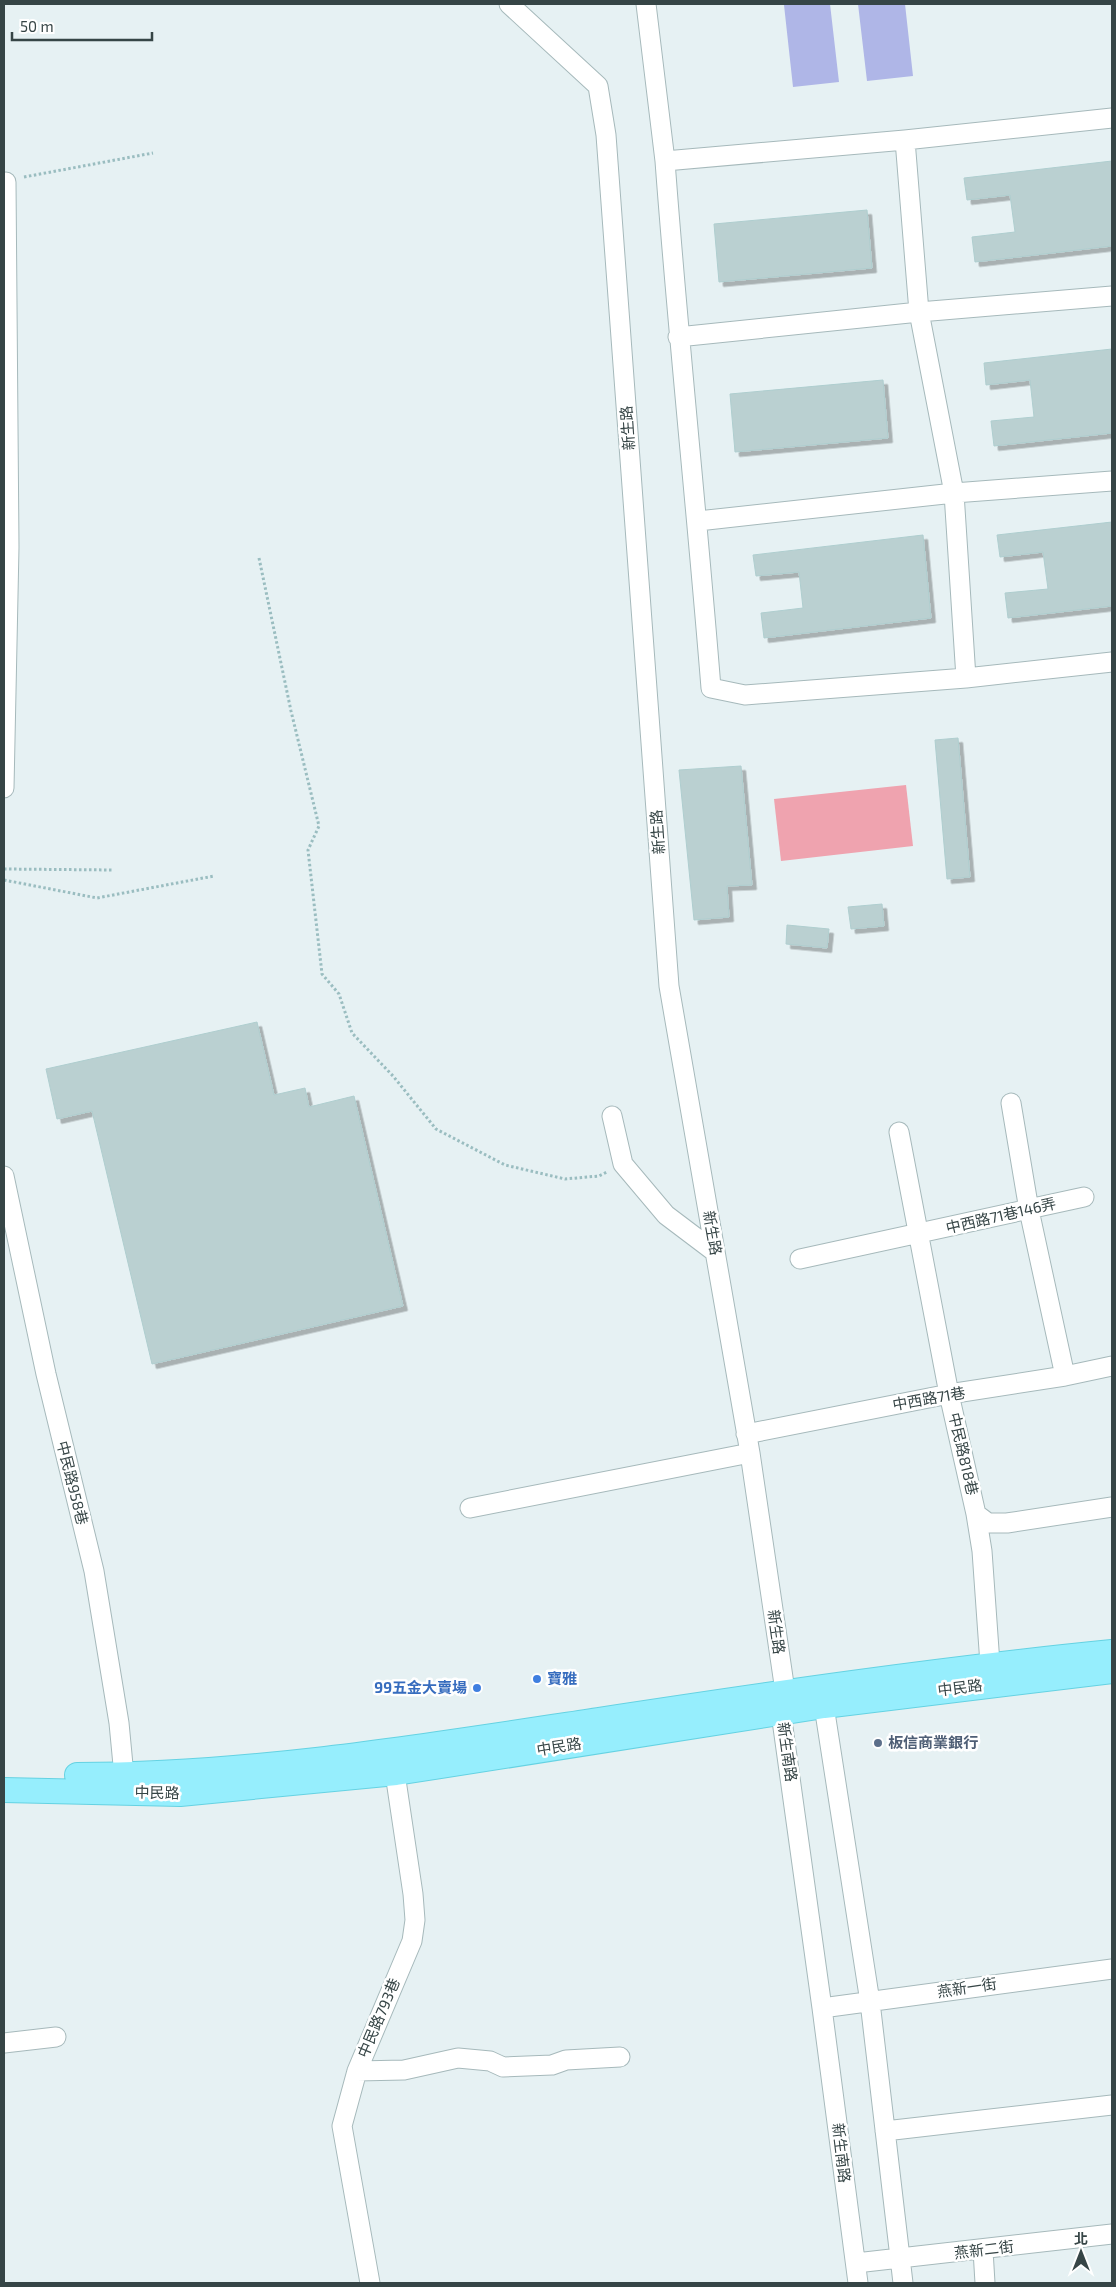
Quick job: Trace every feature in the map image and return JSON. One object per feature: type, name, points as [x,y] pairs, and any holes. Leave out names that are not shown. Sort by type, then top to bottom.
[{"type":"main road","name":"中民路","points":[[4,1790],[125,1784],[180,1772],[394,1762],[783,1702],[990,1664],[1112,1652]]},
{"type":"main road","name":"中民路","points":[[783,1702],[824,1706],[1112,1671]]},
{"type":"main road","name":"中民路","points":[[4,1773],[20,1776],[125,1784]]},
{"type":"street","name":"新生路","points":[[509,4],[598,86],[606,135],[670,986],[750,1453],[783,1702]]},
{"type":"street","points":[[646,4],[665,161],[678,337],[698,521],[711,688],[745,695],[966,678],[1112,662]]},
{"type":"street","points":[[665,161],[904,140],[1112,118]]},
{"type":"street","points":[[904,140],[919,312],[954,493],[966,678]]},
{"type":"street","points":[[4,788],[9,548],[6,182]]},
{"type":"street","points":[[678,337],[919,312],[1112,296]]},
{"type":"street","points":[[698,521],[954,493],[1112,481]]},
{"type":"street","points":[[1011,1103],[1029,1210],[1065,1376]]},
{"type":"street","points":[[612,1116],[623,1164],[666,1214],[715,1252]]},
{"type":"street","points":[[899,1132],[950,1394]]},
{"type":"street","name":"中民路958巷","points":[[4,1176],[46,1374],[94,1571],[119,1723],[125,1784]]},
{"type":"street","name":"中西路71巷146弄","points":[[800,1259],[1084,1197]]},
{"type":"street","name":"中西路71巷","points":[[746,1434],[950,1394],[1065,1376],[1112,1366]]},
{"type":"street","name":"中民路818巷","points":[[950,1394],[976,1514],[982,1551],[990,1664]]},
{"type":"street","points":[[470,1508],[750,1453]]},
{"type":"street","points":[[976,1514],[988,1523],[1007,1523],[1112,1507]]},
{"type":"street","name":"新生南路","points":[[783,1702],[858,2283]]},
{"type":"street","points":[[824,1706],[870,2002],[903,2283]]},
{"type":"street","name":"中民路793巷","points":[[370,2283],[342,2126],[356,2071],[412,1942],[414,1927],[413,1894],[394,1762]]},
{"type":"street","name":"燕新一街","points":[[822,2008],[1112,1969]]},
{"type":"street","points":[[4,2043],[56,2037]]},
{"type":"street","points":[[356,2071],[404,2070],[458,2058],[490,2061],[503,2068],[552,2065],[566,2060],[620,2057]]},
{"type":"street","points":[[885,2131],[1112,2105]]},
{"type":"street","name":"燕新二街","points":[[856,2263],[1112,2234]]},
{"type":"street","points":[[983,2250],[985,2283]]},
{"type":"path","points":[[6,182],[40,173],[153,153]]},
{"type":"path","points":[[259,558],[291,711],[319,826],[308,850],[322,974],[339,994],[352,1033],[393,1076],[436,1129],[505,1165],[565,1179],[599,1176],[623,1164]]},
{"type":"path","points":[[4,869],[114,870]]},
{"type":"path","points":[[4,880],[97,898],[214,876]]},
{"type":"shaded area","points":[[830,4],[839,82],[793,87],[784,5]]},
{"type":"shaded area","points":[[858,4],[905,4],[913,76],[867,81]]},
{"type":"shaded area","points":[[906,785],[913,846],[781,861],[774,799]]},
{"type":"building","points":[[1112,161],[1112,246],[975,262],[972,237],[1015,232],[1010,195],[967,200],[964,178]]},
{"type":"building","points":[[867,210],[872,268],[719,282],[714,224]]},
{"type":"building","points":[[1112,349],[1112,433],[994,446],[991,421],[1034,417],[1030,380],[986,385],[984,363]]},
{"type":"building","points":[[883,380],[888,438],[735,452],[730,394]]},
{"type":"building","points":[[1112,522],[1112,606],[1008,618],[1005,593],[1048,589],[1043,552],[1000,557],[997,535]]},
{"type":"building","points":[[923,535],[931,618],[764,638],[761,613],[803,608],[799,572],[756,576],[753,555]]},
{"type":"building","points":[[958,738],[970,877],[947,879],[935,740]]},
{"type":"building","points":[[741,766],[752,885],[727,886],[729,917],[694,920],[679,770]]},
{"type":"building","points":[[882,904],[884,926],[851,929],[848,907]]},
{"type":"building","points":[[787,925],[829,929],[827,948],[786,944]]},
{"type":"building","points":[[257,1022],[274,1095],[305,1088],[309,1107],[354,1096],[403,1306],[152,1364],[92,1111],[57,1119],[46,1069]]},
{"type":"place","name":"寶雅","points":[[537,1679]]},
{"type":"place","name":"99五金大賣場","points":[[477,1688]]},
{"type":"place","name":"板信商業銀行","points":[[878,1743]]}]
